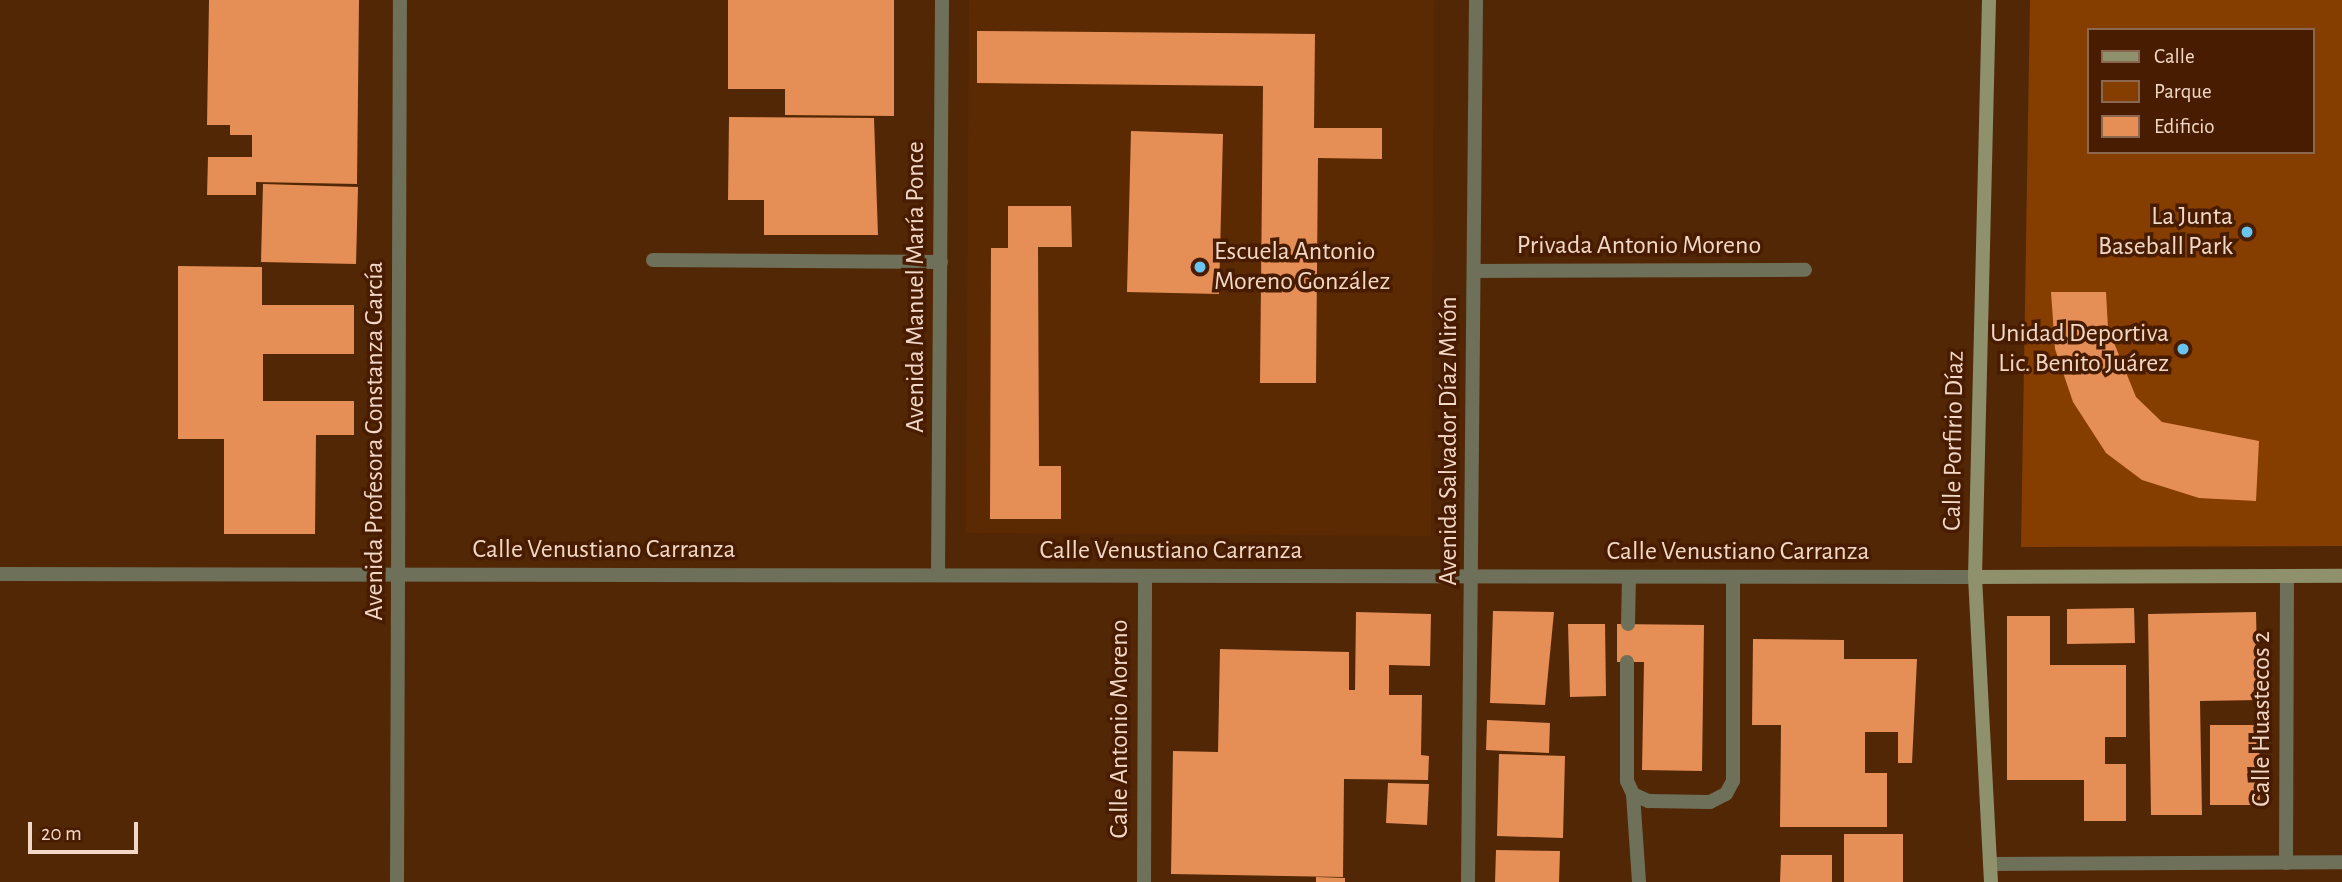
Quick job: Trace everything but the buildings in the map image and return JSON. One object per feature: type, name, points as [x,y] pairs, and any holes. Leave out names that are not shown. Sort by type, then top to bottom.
[{"type":"street","name":"Avenida Profesora Constanza García","points":[[397,882],[400,0]]},
{"type":"street","name":"Avenida Manuel María Ponce","points":[[938,575],[942,0]]},
{"type":"street","name":"Avenida Salvador Díaz Mirón","points":[[1468,882],[1474,576],[1476,0]]},
{"type":"street","name":"Calle Porfirio Díaz","points":[[1989,0],[1975,578],[1991,882]]},
{"type":"street","points":[[653,260],[940,262]]},
{"type":"street","name":"Privada Antonio Moreno","points":[[1474,271],[1805,270]]},
{"type":"street","name":"Calle Venustiano Carranza","points":[[0,574],[1975,578],[2342,576]]},
{"type":"street","name":"Calle Antonio Moreno","points":[[1144,882],[1145,576]]},
{"type":"street","name":"Calle Huastecos 2","points":[[2286,863],[2287,576]]},
{"type":"street","points":[[1628,624],[1629,577]]},
{"type":"street","points":[[1633,794],[1648,801],[1710,802],[1733,781],[1733,577]]},
{"type":"street","points":[[1627,662],[1627,781],[1633,794],[1639,882]]},
{"type":"street","points":[[1991,864],[2342,862]]},
{"type":"shaded area","name":"Escuela Antonio Moreno González","points":[[969,0],[1434,0],[1431,536],[966,533]]},
{"type":"green space","name":"Unidad Deportiva Lic. Benito Juárez","points":[[2030,0],[2342,0],[2342,546],[2021,547]]},
{"type":"place","name":"La Junta Baseball Park","points":[[2247,232]]},
{"type":"place","name":"Escuela Antonio Moreno González","points":[[1200,267]]},
{"type":"place","name":"Unidad Deportiva Lic. Benito Juárez","points":[[2183,349]]}]
